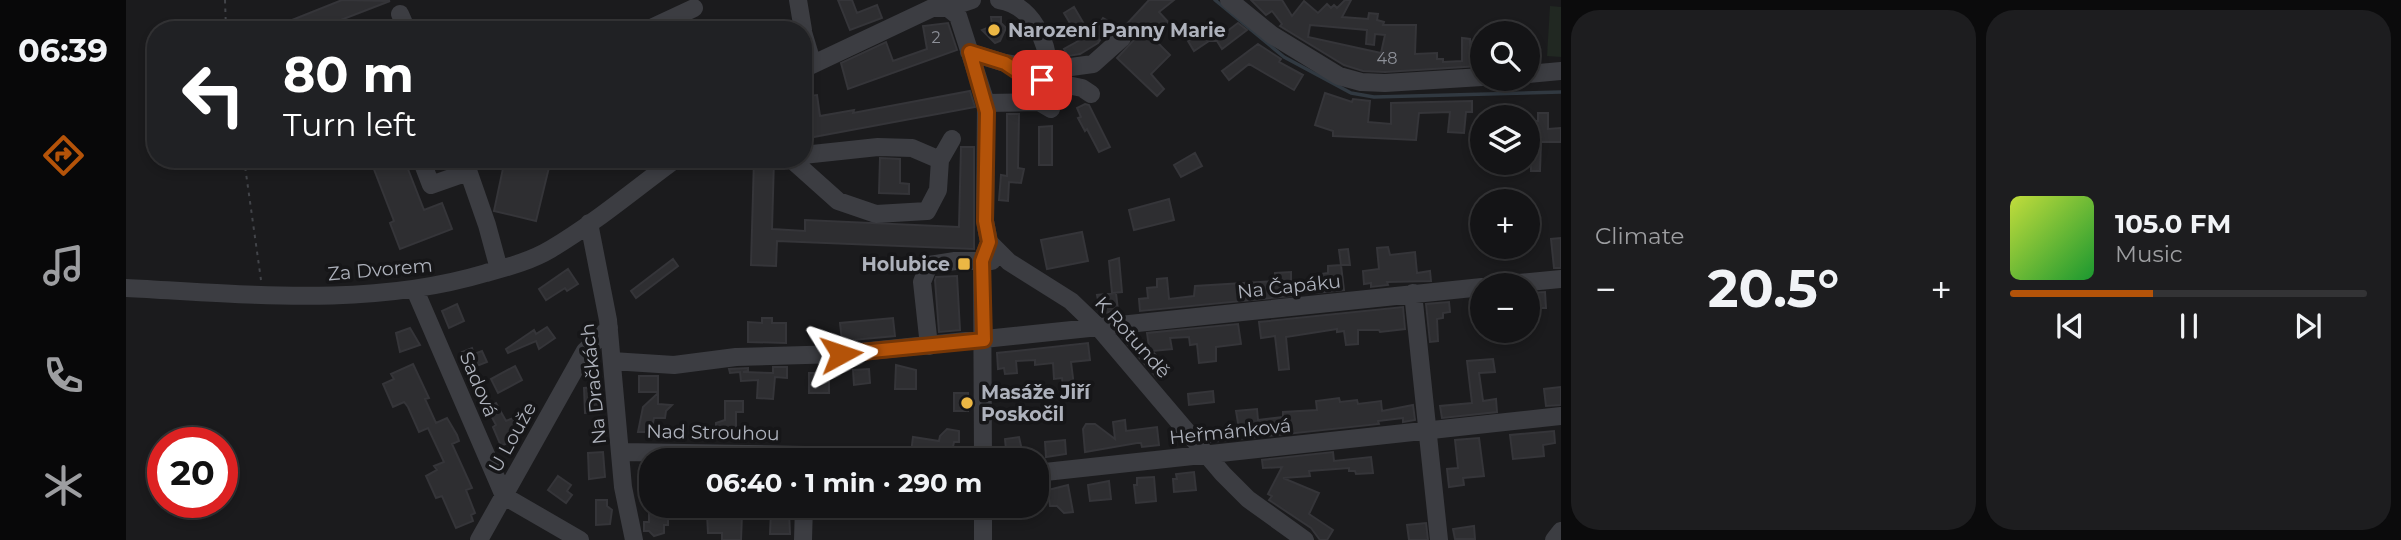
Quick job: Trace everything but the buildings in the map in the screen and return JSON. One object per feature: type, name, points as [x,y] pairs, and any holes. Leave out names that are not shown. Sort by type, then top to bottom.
[{"type":"street","points":[[798,0],[801,21]]},
{"type":"street","points":[[812,64],[932,8],[972,0]]},
{"type":"street","points":[[999,0],[1022,9],[1036,26],[1048,48],[1049,70]]},
{"type":"street","points":[[1229,0],[1272,35],[1339,76],[1361,82],[1385,83],[1470,78]]},
{"type":"street","points":[[954,4],[986,103],[985,221],[989,242],[982,261],[984,448]]},
{"type":"street","points":[[666,21],[694,8]]},
{"type":"street","points":[[970,52],[1005,63],[1049,70],[1093,64],[1122,38]]},
{"type":"street","points":[[1005,63],[1023,75],[1082,88],[1091,94]]},
{"type":"street","points":[[1540,73],[1561,71]]},
{"type":"street","points":[[986,103],[1039,102],[1051,109]]},
{"type":"street","points":[[801,168],[838,201],[876,214],[926,211],[938,190],[940,160],[953,139]]},
{"type":"street","points":[[812,154],[878,146],[912,148],[940,160]]},
{"type":"street","points":[[424,168],[431,185],[461,168]]},
{"type":"street","points":[[467,168],[499,270]]},
{"type":"street","name":"Za Dvorem","points":[[126,288],[263,295],[356,296],[415,290],[499,270],[550,250],[665,168]]},
{"type":"street","name":"Na Dračkách","points":[[589,223],[609,328],[624,487],[634,540]]},
{"type":"street","name":"K Rotundě","points":[[989,242],[1009,262],[1071,301],[1100,328],[1248,499],[1305,540]]},
{"type":"street","points":[[929,346],[922,282],[929,265],[955,261],[1009,262]]},
{"type":"street","points":[[1540,281],[1561,279]]},
{"type":"street","name":"Na Čapáku","points":[[612,361],[674,365],[736,357],[841,354],[1470,288]]},
{"type":"street","name":"Sadová","points":[[415,290],[504,496]]},
{"type":"street","points":[[1413,293],[1439,540]]},
{"type":"street","name":"U Louže","points":[[580,540],[504,496],[585,351],[609,328]]},
{"type":"street","name":"Heřmánková","points":[[1049,472],[1561,416]]},
{"type":"street","name":"Nad Strouhou","points":[[621,452],[639,453]]},
{"type":"street","points":[[479,540],[504,496]]},
{"type":"street","points":[[803,540],[804,518]]},
{"type":"street","points":[[983,518],[983,540]]},
{"type":"street","points":[[1554,540],[1561,531]]},
{"type":"path","points":[[225,0],[226,21]]},
{"type":"path","points":[[245,168],[263,295]]},
{"type":"shaded area","points":[[1550,6],[1561,7],[1561,57],[1547,56]]},
{"type":"waterway","points":[[1215,0],[1284,57],[1351,93],[1374,97],[1561,92]]},
{"type":"place","name":"Narození Panny Marie","points":[[994,30]]},
{"type":"place","name":"Holubice","points":[[964,264]]},
{"type":"place","name":"Masáže Jiří Poskočil","points":[[967,403]]},
{"type":"route","points":[[841,354],[984,340],[982,261],[989,242],[985,221],[987,112],[970,52],[1005,63],[1023,75],[1042,80]]}]
